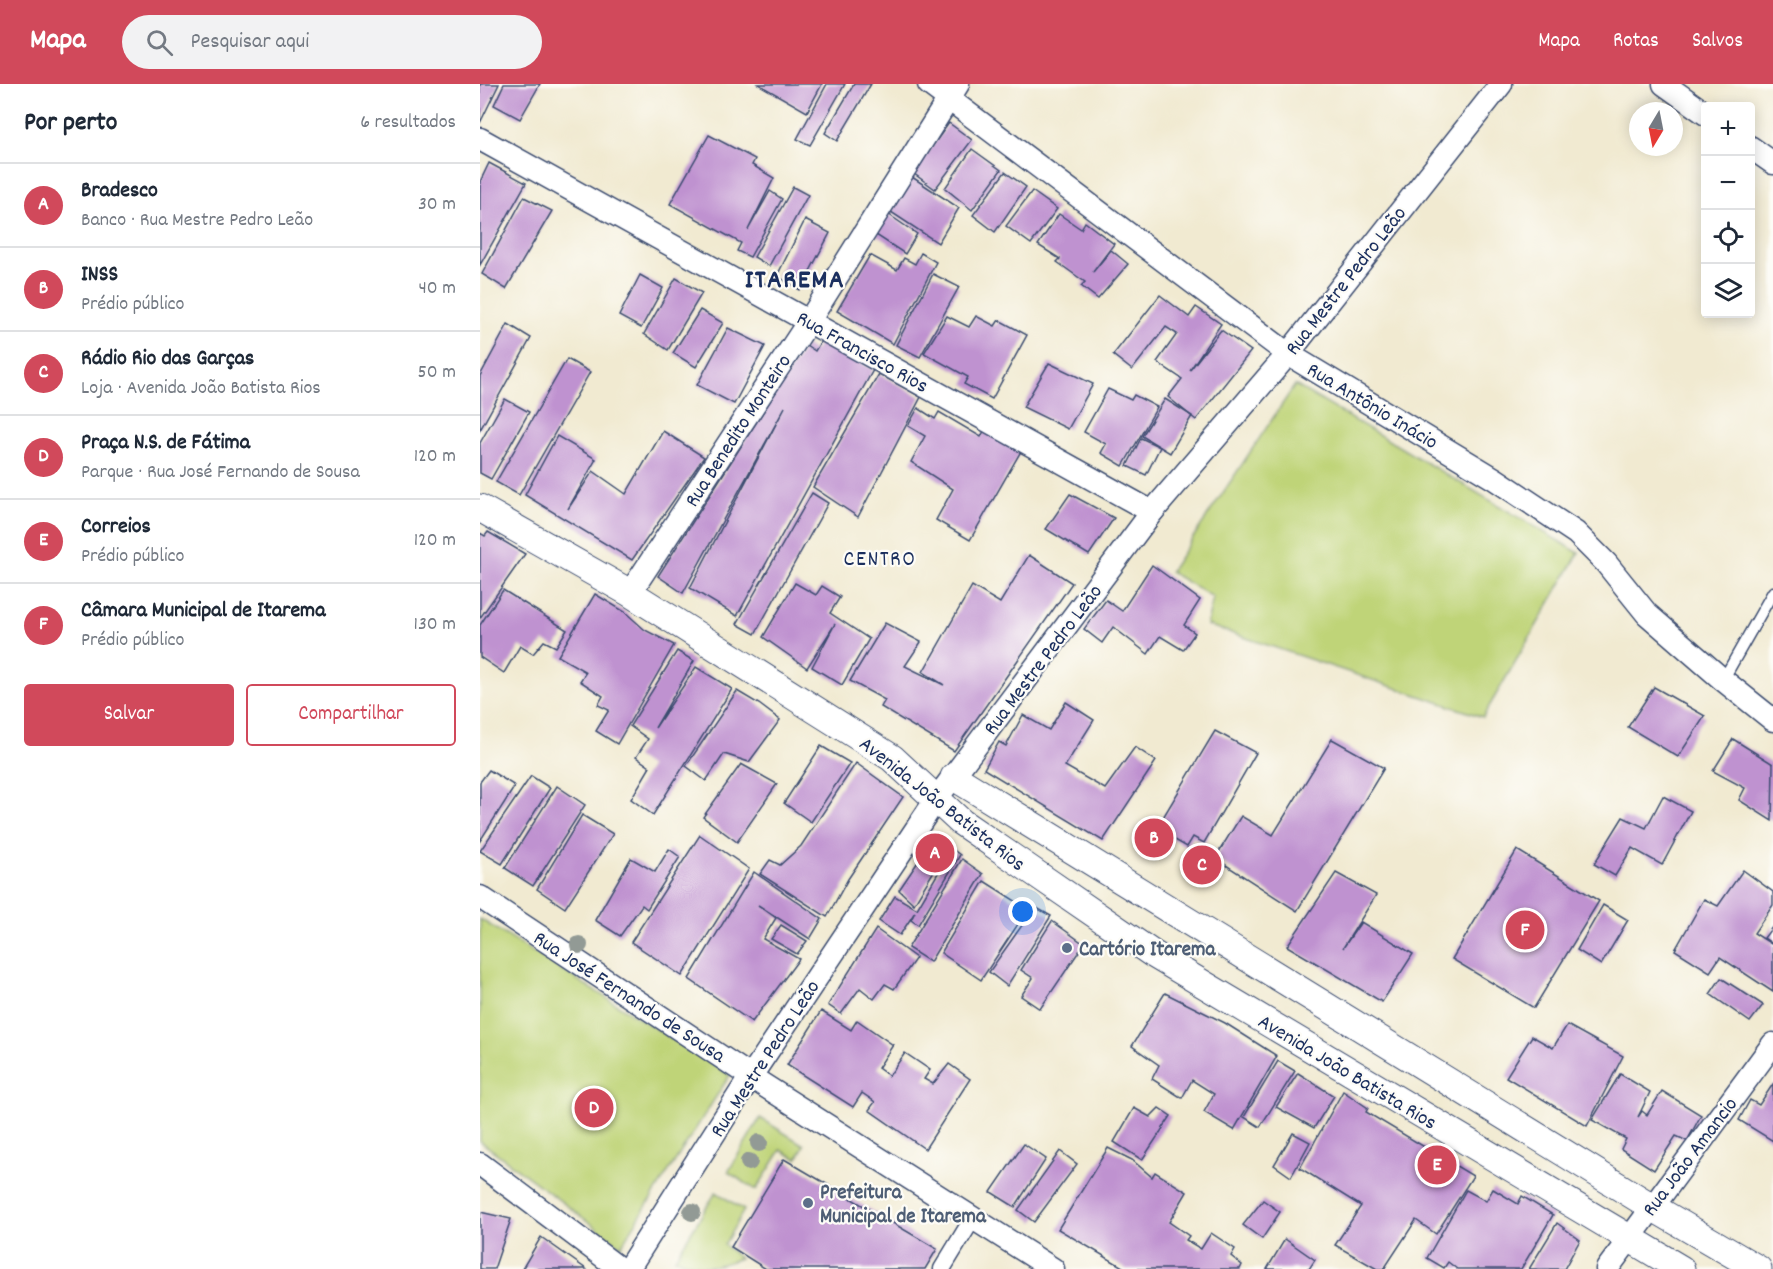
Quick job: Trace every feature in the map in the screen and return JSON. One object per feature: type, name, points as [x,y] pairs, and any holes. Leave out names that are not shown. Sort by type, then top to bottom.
[{"type":"street","name":"Rua Antônio Inácio","points":[[929,84],[953,91],[1288,354],[1495,479],[1576,533],[1606,563],[1647,614],[1723,681],[1773,720]]},
{"type":"street","name":"Rua Mestre Pedro Leão","points":[[628,1269],[751,1076],[937,798],[1152,512],[1288,354],[1501,84]]},
{"type":"street","points":[[1664,84],[1701,110]]},
{"type":"street","name":"Rua Benedito Monteiro","points":[[630,593],[809,321],[953,91]]},
{"type":"street","name":"Rua Francisco Rios","points":[[480,139],[1152,512]]},
{"type":"street","points":[[1755,150],[1773,163]]},
{"type":"street","name":"Avenida João Batista Rios","points":[[480,508],[630,593],[892,758],[961,822],[1153,954],[1681,1269]]},
{"type":"street","name":"Avenida João Batista Rios","points":[[954,777],[1652,1207],[1758,1269]]},
{"type":"street","name":"Rua José Fernando de Sousa","points":[[480,897],[751,1076],[1053,1269]]},
{"type":"street","name":"Rua João Amancio","points":[[1607,1269],[1773,1044]]},
{"type":"street","points":[[480,1164],[620,1269]]},
{"type":"street","points":[[942,1269],[973,1218]]},
{"type":"lane","points":[[1723,681],[1773,592]]},
{"type":"green space","points":[[1295,385],[1579,553],[1483,717],[1207,625],[1213,597],[1170,572]]},
{"type":"green space","points":[[480,919],[730,1075],[621,1246],[480,1141]]},
{"type":"green space","points":[[760,1118],[804,1145],[797,1159],[781,1150],[756,1190],[728,1172]]},
{"type":"green space","points":[[716,1192],[744,1210],[724,1245],[740,1258],[715,1266],[700,1266],[675,1258]]},
{"type":"building","points":[[480,84],[499,84],[480,123]]},
{"type":"building","points":[[504,84],[540,84],[520,119],[494,105]]},
{"type":"building","points":[[758,84],[822,84],[807,112]]},
{"type":"building","points":[[827,84],[845,84],[810,145],[797,139]]},
{"type":"building","points":[[854,84],[871,84],[837,141],[825,133]]},
{"type":"building","points":[[949,123],[972,140],[935,189],[913,173]]},
{"type":"building","points":[[709,135],[755,159],[752,165],[774,178],[748,230],[770,191],[782,199],[750,257],[737,251],[741,243],[670,204]]},
{"type":"building","points":[[972,149],[1001,170],[972,210],[945,188]]},
{"type":"building","points":[[489,163],[526,183],[480,265],[480,182]]},
{"type":"building","points":[[1005,172],[1026,187],[995,232],[973,215]]},
{"type":"building","points":[[912,177],[959,208],[938,243],[891,212]]},
{"type":"building","points":[[793,187],[808,195],[769,266],[754,257]]},
{"type":"building","points":[[1032,191],[1057,209],[1031,244],[1006,226]]},
{"type":"building","points":[[524,197],[552,211],[506,289],[482,274]]},
{"type":"building","points":[[888,214],[917,234],[905,254],[876,235]]},
{"type":"building","points":[[1059,214],[1081,229],[1085,222],[1114,244],[1093,272],[1111,250],[1128,264],[1098,299],[1081,286],[1085,282],[1057,262],[1060,259],[1038,245]]},
{"type":"building","points":[[805,220],[830,233],[800,290],[777,276]]},
{"type":"building","points":[[921,253],[936,262],[893,344],[837,311],[870,255],[897,270],[904,258],[915,264]]},
{"type":"building","points":[[933,274],[959,287],[920,357],[896,345]]},
{"type":"building","points":[[640,275],[663,288],[641,328],[619,316]]},
{"type":"building","points":[[676,278],[702,293],[668,350],[644,334]]},
{"type":"building","points":[[1160,295],[1189,317],[1196,307],[1221,324],[1190,370],[1221,330],[1251,351],[1196,420],[1168,397],[1182,379],[1157,362],[1177,334],[1166,327],[1132,370],[1113,355]]},
{"type":"building","points":[[700,310],[723,323],[696,367],[673,353]]},
{"type":"building","points":[[947,316],[969,327],[976,316],[995,326],[999,320],[1027,335],[992,399],[964,384],[968,377],[924,353]]},
{"type":"building","points":[[508,324],[531,338],[480,430],[480,376]]},
{"type":"building","points":[[728,328],[765,346],[734,404],[697,385]]},
{"type":"building","points":[[822,339],[873,370],[737,616],[690,588],[785,407],[683,593],[658,576],[806,345],[815,351]]},
{"type":"building","points":[[567,359],[590,372],[519,495],[496,482]]},
{"type":"building","points":[[1049,363],[1093,384],[1068,429],[1023,407]]},
{"type":"building","points":[[879,374],[921,397],[858,517],[813,487]]},
{"type":"building","points":[[1108,389],[1131,400],[1134,395],[1157,407],[1123,466],[1101,453],[1106,444],[1084,432]]},
{"type":"building","points":[[505,399],[529,412],[491,479],[480,473],[480,443]]},
{"type":"building","points":[[1165,399],[1192,416],[1170,453],[1142,436]]},
{"type":"building","points":[[918,408],[935,419],[939,412],[981,437],[984,431],[1021,451],[970,540],[936,520],[953,489],[911,462],[925,436],[908,426]]},
{"type":"building","points":[[663,431],[704,457],[632,560],[525,495],[557,436],[596,459],[568,509],[593,471],[626,494]]},
{"type":"building","points":[[1141,438],[1160,447],[1146,475],[1127,466]]},
{"type":"building","points":[[812,493],[828,503],[755,634],[737,624]]},
{"type":"building","points":[[1070,494],[1114,518],[1089,555],[1046,529]]},
{"type":"building","points":[[488,532],[525,554],[480,618],[480,533],[485,536]]},
{"type":"building","points":[[1029,555],[1072,583],[954,751],[881,707],[885,700],[850,681],[885,623],[921,642],[905,666],[944,685],[923,672],[972,586],[1000,603]]},
{"type":"building","points":[[1152,565],[1200,600],[1184,625],[1195,633],[1183,650],[1160,636],[1148,654],[1113,627],[1102,643],[1084,629],[1106,600],[1122,611]]},
{"type":"building","points":[[795,583],[816,595],[822,586],[840,597],[830,613],[869,639],[842,685],[812,667],[835,624],[807,668],[763,637]]},
{"type":"building","points":[[503,590],[567,630],[556,647],[544,641],[533,654],[520,646],[504,673],[480,657],[480,625]]},
{"type":"building","points":[[595,594],[625,612],[645,630],[674,645],[617,744],[596,731],[609,710],[598,705],[603,696],[580,681],[586,672],[558,656]]},
{"type":"building","points":[[677,651],[694,661],[655,728],[696,667],[732,689],[653,815],[631,799],[650,767],[636,757],[648,739],[630,726]]},
{"type":"building","points":[[1654,687],[1705,716],[1678,757],[1628,727]]},
{"type":"building","points":[[737,691],[780,720],[749,762],[724,754],[706,781],[686,766]]},
{"type":"building","points":[[1066,702],[1094,720],[1065,766],[1105,789],[1135,747],[1156,761],[1103,841],[984,769],[999,742],[1006,746],[1023,715],[1049,730]]},
{"type":"building","points":[[1215,731],[1256,753],[1204,843],[1193,837],[1187,847],[1156,829]]},
{"type":"building","points":[[1332,739],[1384,768],[1297,911],[1215,858],[1241,816],[1273,835]]},
{"type":"building","points":[[1733,739],[1773,764],[1772,821],[1739,800],[1745,788],[1713,771]]},
{"type":"building","points":[[821,746],[850,763],[811,822],[784,803]]},
{"type":"building","points":[[856,763],[903,797],[848,879],[827,917],[760,874],[770,860],[780,865],[801,846]]},
{"type":"building","points":[[741,764],[777,784],[737,842],[703,817]]},
{"type":"building","points":[[489,770],[515,786],[480,841],[480,782]]},
{"type":"building","points":[[531,776],[550,788],[502,864],[480,851]]},
{"type":"building","points":[[557,786],[585,805],[533,886],[505,868]]},
{"type":"building","points":[[1663,796],[1691,811],[1662,865],[1632,848],[1615,876],[1594,864],[1623,817],[1646,828]]},
{"type":"building","points":[[582,815],[613,834],[565,908],[537,889]]},
{"type":"building","points":[[700,835],[749,869],[682,976],[631,942]]},
{"type":"building","points":[[932,841],[946,851],[914,904],[899,890]]},
{"type":"building","points":[[669,849],[680,857],[647,909],[642,905],[620,936],[595,920],[631,858],[655,872]]},
{"type":"building","points":[[952,849],[960,855],[918,925],[911,920],[915,912],[900,935],[879,921],[895,896],[917,909]]},
{"type":"building","points":[[1517,850],[1599,901],[1534,1008],[1452,959]]},
{"type":"building","points":[[962,859],[983,874],[930,962],[908,948]]},
{"type":"building","points":[[1743,870],[1773,892],[1773,905],[1754,933],[1773,945],[1773,992],[1720,957],[1710,972],[1675,950],[1704,899],[1718,906]]},
{"type":"building","points":[[754,872],[822,919],[810,939],[758,905],[776,918],[763,939],[799,959],[752,1022],[689,979]]},
{"type":"building","points":[[1336,873],[1376,895],[1343,948],[1361,922],[1413,954],[1382,1002],[1287,946]]},
{"type":"building","points":[[984,881],[1028,909],[981,980],[941,953]]},
{"type":"building","points":[[1603,905],[1628,920],[1601,965],[1577,950]]},
{"type":"building","points":[[1035,907],[1051,916],[1007,986],[989,972]]},
{"type":"building","points":[[1052,921],[1084,944],[1040,1009],[1021,996],[1033,978],[1021,970]]},
{"type":"building","points":[[781,925],[807,941],[797,954],[771,939]]},
{"type":"building","points":[[1773,926],[1773,944],[1764,938]]},
{"type":"building","points":[[876,929],[916,958],[894,989],[885,984],[874,999],[860,988],[841,1014],[828,1005]]},
{"type":"building","points":[[1721,978],[1763,1005],[1750,1022],[1710,994]]},
{"type":"building","points":[[1165,993],[1225,1023],[1277,1056],[1234,1130],[1204,1112],[1214,1094],[1192,1080],[1182,1098],[1152,1079],[1159,1065],[1132,1046]]},
{"type":"building","points":[[821,1011],[851,1030],[857,1020],[893,1045],[878,1068],[889,1076],[905,1053],[930,1070],[924,1079],[933,1084],[949,1064],[970,1079],[925,1149],[869,1110],[875,1102],[862,1093],[853,1107],[787,1065]]},
{"type":"building","points":[[1567,1025],[1623,1056],[1587,1126],[1506,1077],[1532,1036],[1553,1048]]},
{"type":"building","points":[[1278,1061],[1295,1071],[1260,1127],[1244,1117]]},
{"type":"building","points":[[1298,1073],[1334,1096],[1314,1128],[1276,1107]]},
{"type":"building","points":[[1620,1074],[1650,1092],[1638,1117],[1642,1111],[1647,1115],[1662,1091],[1701,1115],[1687,1141],[1676,1136],[1654,1170],[1621,1149],[1626,1139],[1592,1120]]},
{"type":"building","points":[[1773,1084],[1773,1141],[1739,1120],[1750,1100],[1759,1105]]},
{"type":"building","points":[[1343,1091],[1368,1108],[1366,1112],[1473,1176],[1436,1234],[1416,1220],[1384,1269],[1377,1269],[1335,1245],[1361,1206],[1300,1168]]},
{"type":"building","points":[[1134,1108],[1150,1117],[1159,1108],[1171,1116],[1142,1160],[1114,1142]]},
{"type":"building","points":[[1293,1133],[1310,1142],[1291,1177],[1274,1165]]},
{"type":"building","points":[[1024,1144],[1046,1159],[1015,1207],[991,1192]]},
{"type":"building","points":[[1108,1148],[1132,1160],[1152,1177],[1155,1172],[1187,1192],[1169,1222],[1189,1236],[1186,1240],[1201,1249],[1211,1233],[1235,1249],[1231,1256],[1242,1265],[1240,1269],[1126,1269],[1058,1229]]},
{"type":"building","points":[[1060,1151],[1077,1164],[1034,1222],[1018,1210]]},
{"type":"building","name":"Prefeitura Municipal de Itarema","points":[[784,1159],[937,1249],[925,1269],[766,1269],[731,1247]]},
{"type":"building","points":[[1493,1189],[1518,1204],[1522,1196],[1553,1215],[1521,1269],[1457,1269],[1448,1262],[1444,1268],[1427,1258],[1466,1190],[1486,1201]]},
{"type":"building","points":[[1263,1200],[1280,1212],[1262,1239],[1243,1225]]},
{"type":"building","points":[[480,1212],[511,1219],[494,1269],[480,1269]]},
{"type":"building","points":[[1557,1223],[1580,1240],[1564,1269],[1529,1269]]},
{"type":"building","points":[[541,1237],[586,1269],[522,1269]]},
{"type":"building","points":[[1285,1239],[1315,1260],[1309,1269],[1267,1269]]},
{"type":"place","name":"INSS","points":[[1154,838]]},
{"type":"place","name":"Bradesco","points":[[935,853]]},
{"type":"place","name":"Rádio Rio das Garças","points":[[1202,865]]},
{"type":"place","name":"Câmara Municipal de Itarema","points":[[1525,930]]},
{"type":"place","name":"Cartório Itarema","points":[[1067,948]]},
{"type":"place","name":"Praça N.S. de Fátima","points":[[594,1108]]},
{"type":"place","name":"Correios","points":[[1437,1165]]},
{"type":"place","name":"Prefeitura Municipal de Itarema","points":[[808,1203]]},
{"type":"district","name":"ITAREMA","points":[[795,278]]},
{"type":"district","name":"CENTRO","points":[[880,557]]}]
